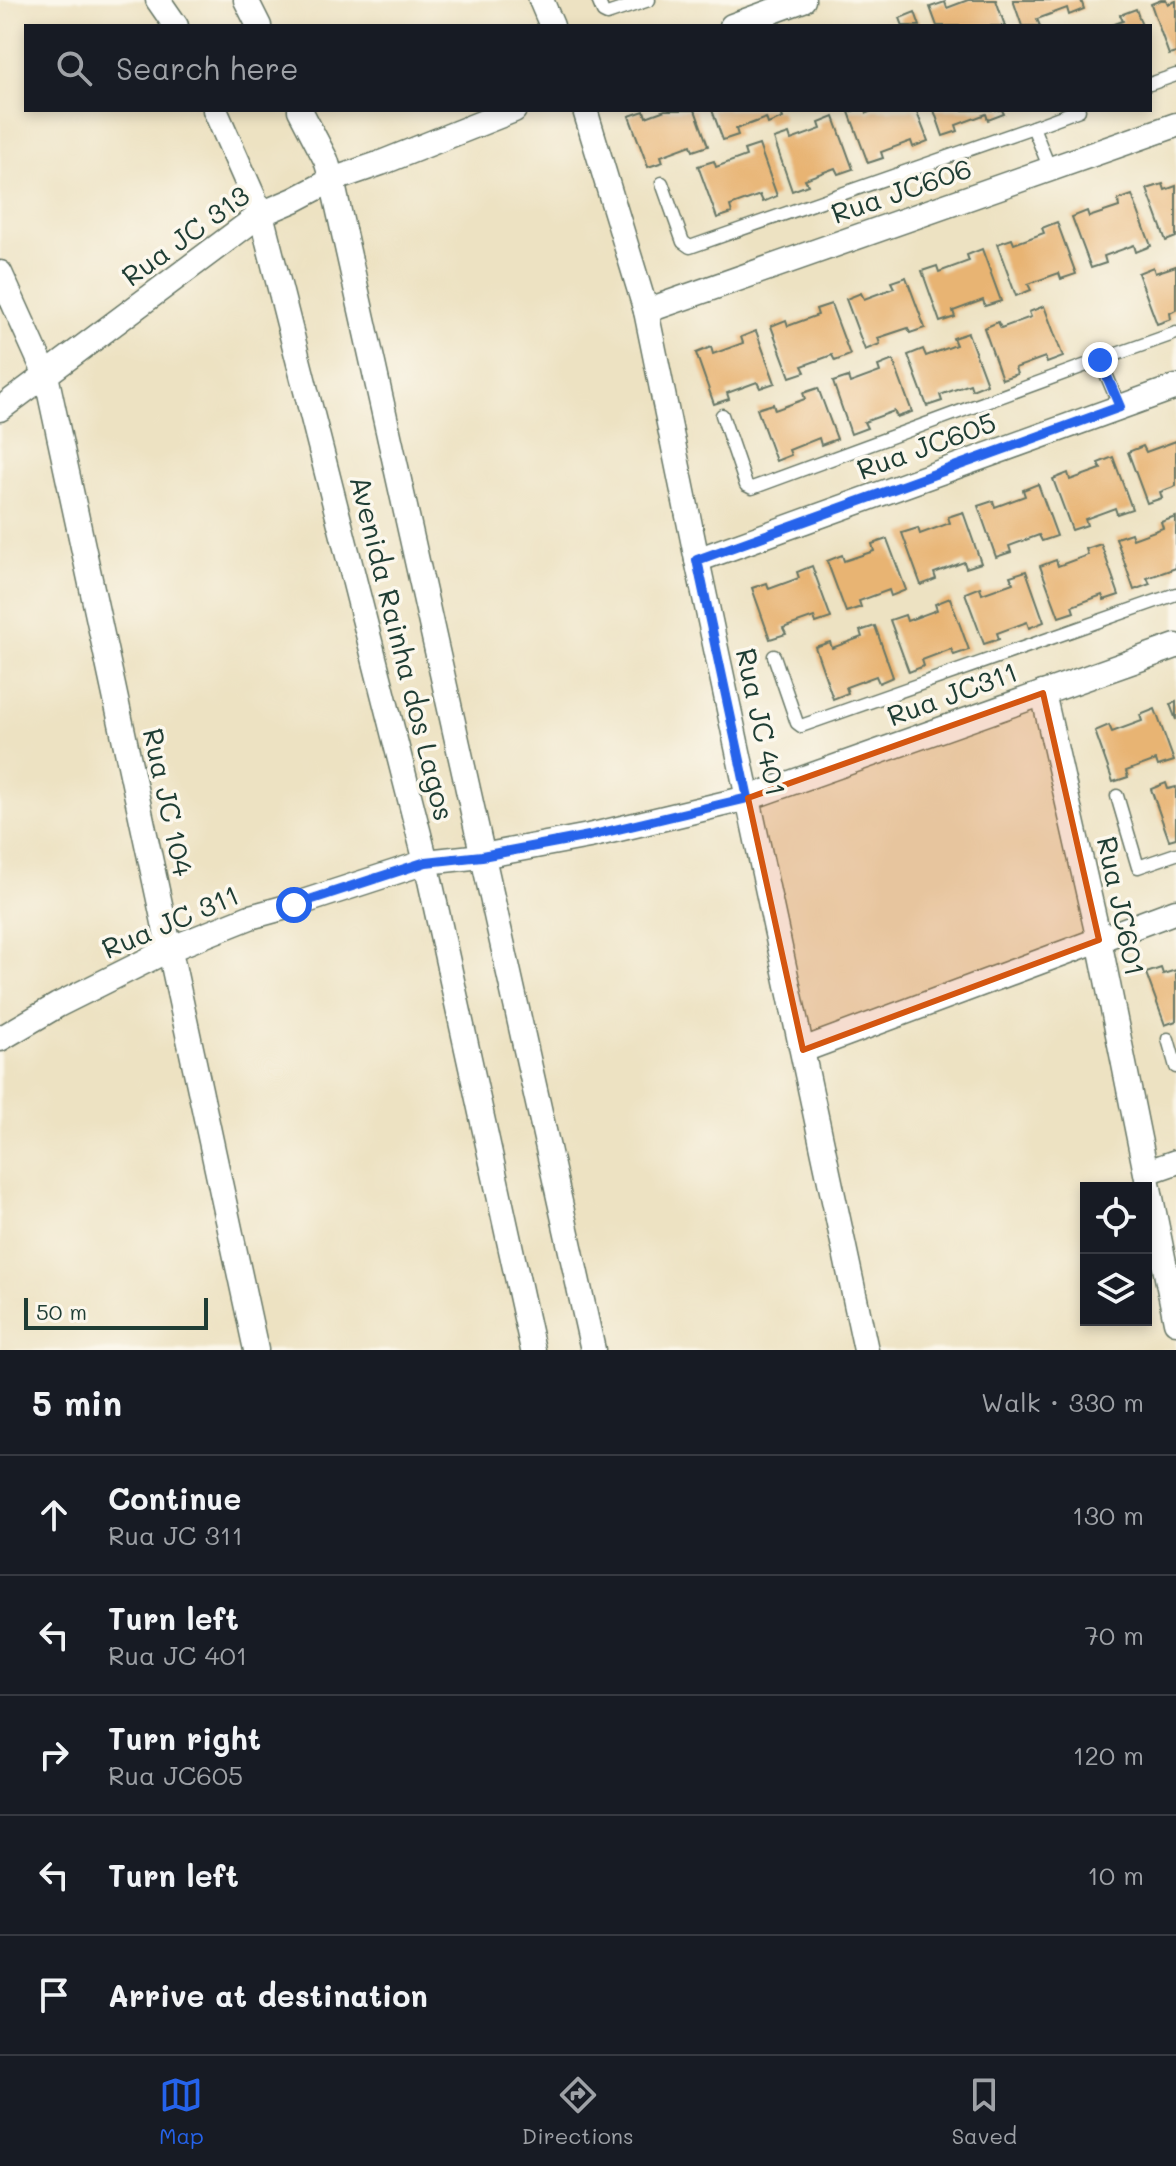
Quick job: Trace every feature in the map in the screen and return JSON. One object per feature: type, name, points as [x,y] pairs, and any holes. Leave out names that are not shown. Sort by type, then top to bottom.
[{"type":"street","points":[[158,0],[175,24]]},
{"type":"street","points":[[246,0],[258,24]]},
{"type":"street","points":[[541,0],[551,24]]},
{"type":"street","points":[[737,24],[803,0]]},
{"type":"street","name":"Avenida Rainha dos Lagos","points":[[216,112],[261,214],[426,862],[533,1350]]},
{"type":"street","name":"Avenida Rainha dos Lagos","points":[[301,112],[326,160],[332,180],[593,1350]]},
{"type":"street","name":"Rua JC 313","points":[[0,409],[261,214],[332,180],[509,112]]},
{"type":"street","name":"Rua JC 401","points":[[586,112],[646,311],[866,1350]]},
{"type":"street","name":"Rua JC606","points":[[646,311],[1176,125]]},
{"type":"street","name":"Rua JC 104","points":[[0,273],[46,375],[256,1350]]},
{"type":"street","name":"Rua JC605","points":[[697,560],[1176,387]]},
{"type":"street","name":"Rua JC311","points":[[748,798],[1176,646]]},
{"type":"street","name":"Rua JC601","points":[[1043,693],[1099,940],[1176,1322]]},
{"type":"street","name":"Rua JC 311","points":[[0,1039],[58,1005],[170,949],[250,917],[426,862],[482,856],[589,836],[748,798]]},
{"type":"street","points":[[803,1050],[1176,911]]},
{"type":"street","points":[[1147,1172],[1176,1162]]},
{"type":"lane","points":[[598,0],[607,14],[649,0]]},
{"type":"lane","points":[[1152,83],[1176,75]]},
{"type":"lane","points":[[662,183],[683,242],[690,247],[1074,112]]},
{"type":"lane","points":[[1033,127],[1050,169]]},
{"type":"lane","points":[[722,415],[746,485],[752,488],[1176,333]]},
{"type":"lane","points":[[1100,360],[1120,407]]},
{"type":"lane","points":[[774,656],[797,723],[801,726],[1176,594]]},
{"type":"lane","points":[[1117,796],[1138,867],[1176,854]]},
{"type":"lane","points":[[1168,1039],[1176,1067]]},
{"type":"highlighted area","points":[[1043,693],[1099,940],[803,1050],[748,798]]},
{"type":"building","points":[[968,0],[996,0],[1004,24],[936,24],[930,7],[945,2],[947,8]]},
{"type":"building","points":[[1013,0],[1081,0],[1084,9],[1069,15],[1067,8],[1037,19],[1039,24],[1021,24]]},
{"type":"building","points":[[1166,0],[1168,4],[1176,1],[1176,53],[1169,55],[1151,4]]},
{"type":"building","points":[[1136,9],[1141,24],[1115,24],[1123,21],[1120,15]]},
{"type":"building","points":[[915,12],[919,24],[902,24],[900,18]]},
{"type":"building","points":[[644,112],[646,117],[660,112],[696,112],[708,146],[693,151],[691,145],[661,156],[663,162],[648,167],[629,116]]},
{"type":"building","points":[[713,112],[781,112],[783,118],[768,124],[766,118],[736,129],[738,135],[723,140]]},
{"type":"building","points":[[849,112],[917,112],[928,141],[913,147],[911,141],[881,152],[883,158],[868,163]]},
{"type":"building","points":[[935,112],[1004,114],[988,120],[986,114],[956,125],[958,131],[943,136]]},
{"type":"building","points":[[834,117],[853,169],[838,174],[835,168],[805,179],[808,185],[792,191],[774,139],[789,134],[791,140],[821,129],[819,123]]},
{"type":"building","points":[[759,145],[777,196],[763,202],[760,195],[730,206],[732,213],[717,218],[698,166],[714,161],[716,167],[746,156],[744,150]]},
{"type":"building","points":[[1163,184],[1165,190],[1176,186],[1176,237],[1166,241],[1147,189]]},
{"type":"building","points":[[1132,195],[1151,246],[1136,252],[1134,245],[1104,256],[1106,263],[1091,268],[1072,217],[1087,211],[1089,217],[1119,207],[1118,200]]},
{"type":"building","points":[[1057,222],[1076,274],[1061,279],[1059,273],[1028,284],[1031,290],[1016,296],[997,244],[1012,239],[1014,244],[1044,233],[1042,228]]},
{"type":"building","points":[[982,249],[1001,301],[985,306],[983,300],[953,311],[955,317],[940,322],[922,271],[937,266],[939,272],[969,261],[967,255]]},
{"type":"building","points":[[1176,266],[1176,310],[1170,313],[1171,319],[1157,324],[1138,273],[1153,267],[1155,273]]},
{"type":"building","points":[[906,277],[925,328],[910,333],[908,328],[878,338],[880,344],[865,350],[846,299],[861,293],[864,299],[894,288],[891,282]]},
{"type":"building","points":[[831,304],[850,355],[835,361],[832,355],[802,366],[805,372],[790,377],[771,326],[786,320],[788,326],[818,315],[816,309]]},
{"type":"building","points":[[1044,306],[1063,357],[1047,363],[1045,357],[1015,368],[1017,374],[1002,379],[984,328],[998,322],[1001,328],[1031,317],[1029,312]]},
{"type":"building","points":[[756,331],[775,383],[760,388],[757,382],[727,393],[729,399],[714,404],[696,353],[711,347],[713,354],[743,343],[741,337]]},
{"type":"building","points":[[968,333],[987,384],[972,390],[970,384],[940,395],[942,401],[927,406],[908,355],[923,349],[926,356],[956,345],[953,338]]},
{"type":"building","points":[[893,360],[912,412],[897,417],[894,411],[864,422],[867,428],[851,434],[833,382],[848,377],[850,383],[880,372],[878,366]]},
{"type":"building","points":[[818,388],[837,439],[821,445],[819,438],[789,450],[791,455],[776,461],[757,409],[773,404],[775,410],[805,399],[803,393]]},
{"type":"building","points":[[1176,441],[1176,486],[1160,492],[1162,498],[1147,503],[1128,452],[1143,446],[1146,452]]},
{"type":"building","points":[[1113,457],[1132,509],[1117,514],[1115,508],[1085,519],[1087,525],[1072,530],[1053,479],[1068,473],[1070,480],[1101,469],[1098,463]]},
{"type":"building","points":[[1038,484],[1057,536],[1042,541],[1039,535],[1009,546],[1011,552],[996,557],[978,506],[993,501],[995,507],[1025,496],[1023,490]]},
{"type":"building","points":[[963,512],[981,563],[966,568],[964,562],[934,573],[936,579],[921,585],[902,533],[918,528],[920,534],[950,523],[948,517]]},
{"type":"building","points":[[1176,517],[1176,568],[1147,578],[1150,584],[1134,590],[1116,538],[1131,533],[1133,539],[1163,528],[1161,522]]},
{"type":"building","points":[[887,539],[906,590],[891,596],[889,590],[859,601],[861,607],[846,612],[827,561],[842,555],[844,561],[874,551],[872,544]]},
{"type":"building","points":[[1101,544],[1119,595],[1104,600],[1102,595],[1072,606],[1074,612],[1059,617],[1040,566],[1056,560],[1058,566],[1088,555],[1086,549]]},
{"type":"building","points":[[812,566],[831,618],[816,623],[814,617],[783,628],[786,634],[770,639],[752,588],[767,583],[769,589],[799,578],[797,572]]},
{"type":"building","points":[[1026,571],[1044,622],[1029,628],[1027,622],[997,633],[999,639],[984,644],[965,593],[980,587],[982,594],[1013,583],[1010,576]]},
{"type":"building","points":[[950,598],[969,650],[954,655],[951,649],[922,660],[924,666],[909,672],[890,620],[905,615],[907,621],[937,610],[935,604]]},
{"type":"building","points":[[875,626],[893,677],[879,683],[876,676],[846,687],[848,693],[833,699],[815,647],[830,642],[832,648],[862,637],[860,631]]},
{"type":"building","points":[[1176,702],[1176,720],[1170,704]]},
{"type":"building","points":[[1155,709],[1174,761],[1158,766],[1156,760],[1126,771],[1128,777],[1113,782],[1095,731],[1109,725],[1112,732],[1142,721],[1140,715]]},
{"type":"building","points":[[1166,783],[1168,789],[1176,787],[1176,838],[1169,840],[1151,789]]},
{"type":"building","points":[[1161,968],[1163,974],[1176,970],[1176,1021],[1165,1025],[1146,973]]},
{"type":"route","points":[[294,905],[426,862],[482,856],[589,836],[748,798],[697,560],[1120,407],[1100,360]]}]
